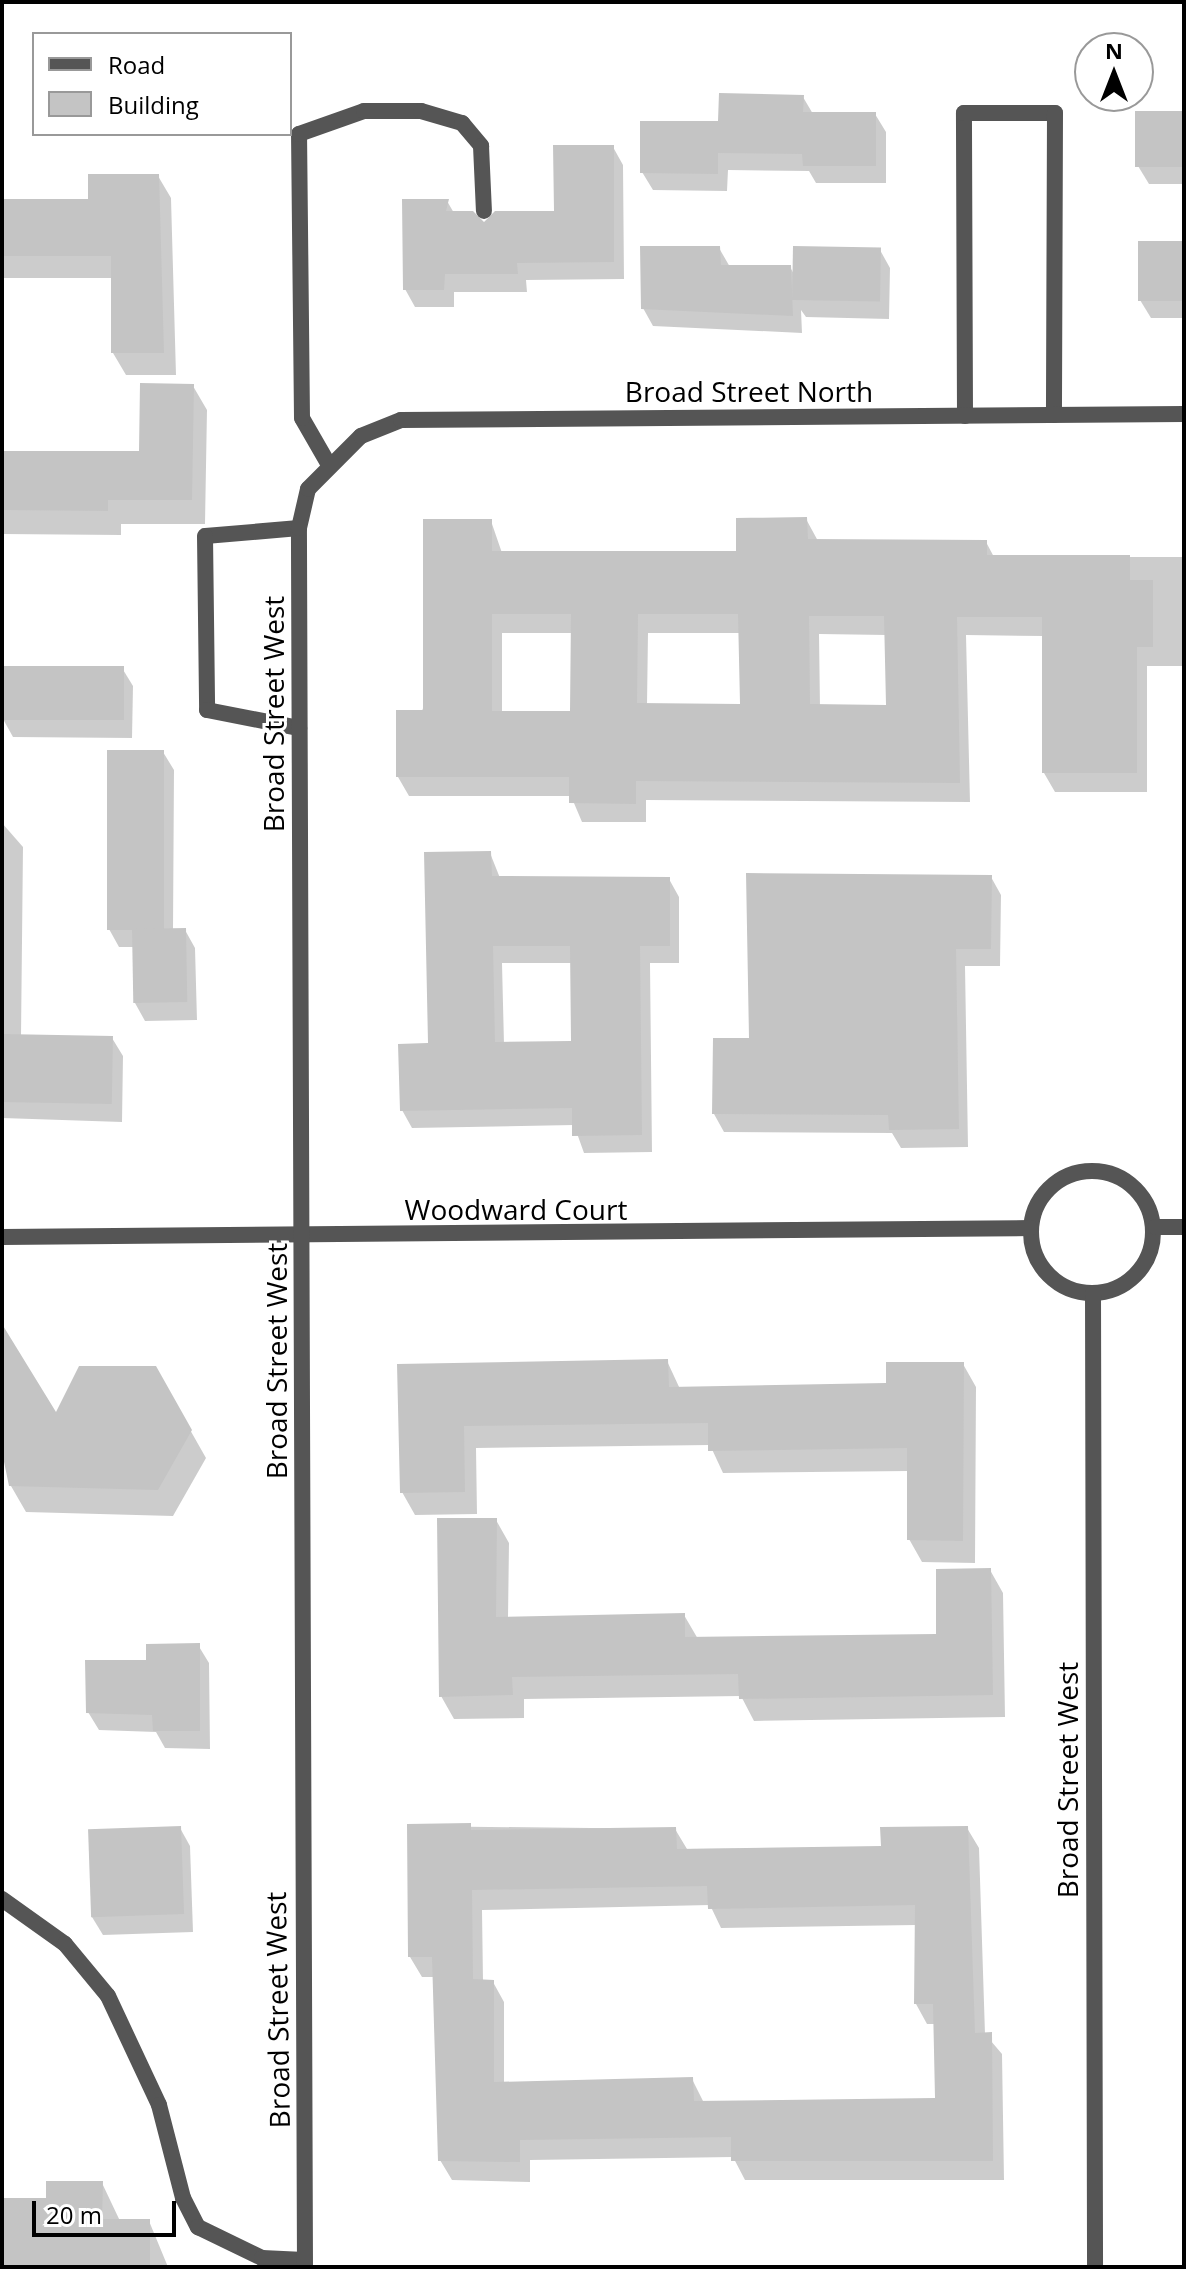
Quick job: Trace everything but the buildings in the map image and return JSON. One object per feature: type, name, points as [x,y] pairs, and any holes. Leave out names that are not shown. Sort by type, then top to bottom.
[{"type":"street","points":[[329,465],[302,418],[299,134],[364,111],[421,111],[462,123],[481,146],[484,211]]},
{"type":"street","points":[[965,416],[964,113],[1055,113],[1054,415]]},
{"type":"street","name":"Broad Street North","points":[[329,465],[361,436],[401,420],[1184,414]]},
{"type":"street","name":"Broad Street West","points":[[304,2263],[299,528],[308,489],[329,465]]},
{"type":"street","points":[[299,528],[205,536],[207,710],[299,728]]},
{"type":"street","points":[[1081,1171],[1120,1176],[1137,1189],[1156,1227],[1145,1264],[1131,1279],[1093,1293],[1055,1281],[1036,1257],[1030,1228],[1046,1191],[1081,1171]]},
{"type":"street","points":[[1156,1227],[1184,1227]]},
{"type":"street","name":"Woodward Court","points":[[2,1237],[1030,1228]]},
{"type":"street","name":"Broad Street West","points":[[1093,1293],[1095,2267]]},
{"type":"street","points":[[2,1899],[65,1944],[108,1996],[159,2105],[183,2198],[198,2227],[262,2258],[304,2263]]}]
